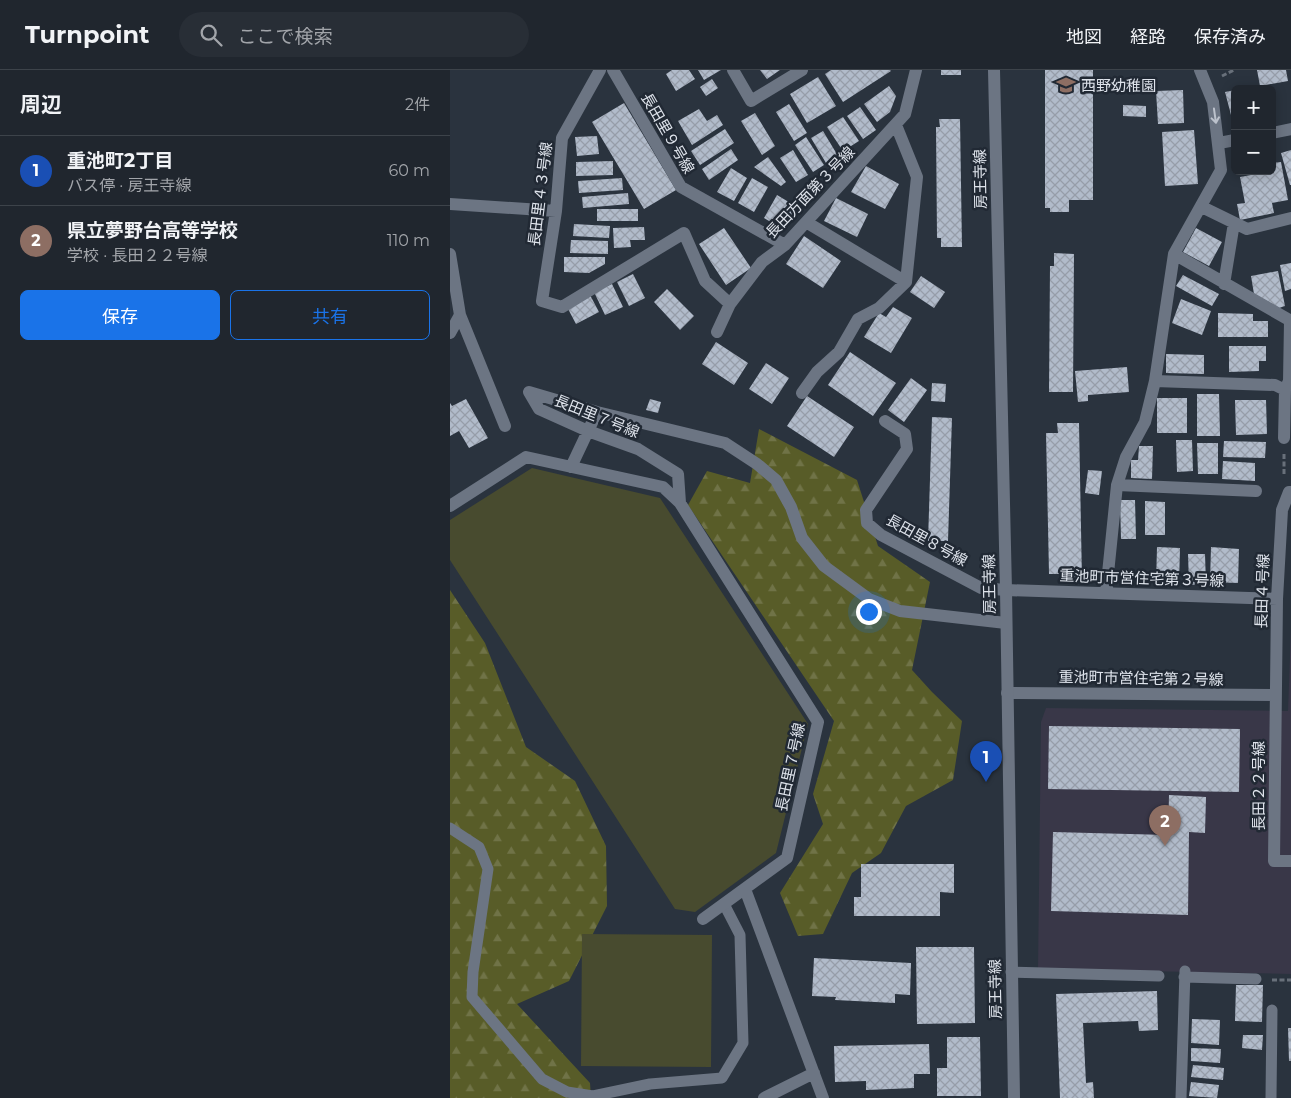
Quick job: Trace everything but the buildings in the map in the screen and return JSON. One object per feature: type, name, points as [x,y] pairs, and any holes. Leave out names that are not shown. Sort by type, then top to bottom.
[{"type":"street","name":"長田里４３号線","points":[[600,70],[562,138],[556,211],[542,301],[562,307],[684,233],[705,281],[730,304]]},
{"type":"street","name":"長田里９号線","points":[[613,70],[681,187],[785,245]]},
{"type":"street","points":[[733,70],[751,101],[802,70]]},
{"type":"street","name":"長田方面第３号線","points":[[717,332],[730,304],[762,262],[785,245],[905,114],[916,70]]},
{"type":"street","name":"房王寺線","points":[[994,70],[1006,590],[1014,1098]]},
{"type":"street","points":[[1106,593],[1117,485],[1126,457],[1145,422],[1155,381],[1174,254],[1221,170],[1213,102],[1200,70]]},
{"type":"street","points":[[802,393],[816,372],[839,352],[858,319],[879,308],[906,282],[917,176],[896,125]]},
{"type":"street","points":[[1276,132],[1291,129]]},
{"type":"street","points":[[1219,143],[1231,141]]},
{"type":"street","points":[[450,204],[556,211]]},
{"type":"street","points":[[1202,207],[1247,230],[1291,218]]},
{"type":"street","points":[[806,222],[906,282]]},
{"type":"street","points":[[1224,284],[1234,223]]},
{"type":"street","points":[[450,254],[460,316],[505,426]]},
{"type":"street","points":[[1174,254],[1291,321],[1289,381],[1285,390],[1284,438]]},
{"type":"street","points":[[450,333],[460,316]]},
{"type":"street","points":[[1155,381],[1275,385],[1285,390]]},
{"type":"street","name":"長田里７号線","points":[[703,918],[787,858],[818,722],[680,503],[678,474],[638,449],[588,431],[539,409],[529,392],[597,412],[724,444],[757,464],[776,480],[791,507],[802,538],[824,566],[869,599],[900,611],[1006,623]]},
{"type":"street","points":[[571,467],[597,412]]},
{"type":"street","name":"長田里８号線","points":[[885,421],[905,434],[907,449],[866,510],[867,522],[881,535],[981,588],[1006,590]]},
{"type":"street","points":[[450,506],[526,457],[662,487],[680,503]]},
{"type":"street","points":[[1117,485],[1256,491]]},
{"type":"street","name":"長田４号線","points":[[1275,695],[1277,598],[1282,510],[1289,492],[1291,492]]},
{"type":"street","name":"重池町市営住宅第３号線","points":[[1006,590],[1277,598]]},
{"type":"street","name":"重池町市営住宅第２号線","points":[[1007,693],[1275,695]]},
{"type":"street","name":"長田２２号線","points":[[1275,695],[1274,861],[1291,861]]},
{"type":"street","points":[[745,889],[823,1098]]},
{"type":"street","points":[[764,1098],[814,1072]]},
{"type":"lane","points":[[450,828],[479,847],[488,869],[473,972],[472,997],[542,1078],[567,1092],[593,1096],[650,1084],[722,1078],[743,1043],[740,935],[724,904]]},
{"type":"lane","points":[[1011,972],[1159,976]]},
{"type":"lane","points":[[1181,1098],[1185,974],[1256,979]]},
{"type":"lane","points":[[1271,1098],[1272,1010]]},
{"type":"shaded area","points":[[1291,629],[1291,974],[1038,969],[1041,722],[1046,708],[1288,711]]},
{"type":"green space","points":[[759,429],[857,480],[878,546],[930,582],[912,670],[962,721],[953,780],[906,806],[881,853],[852,873],[823,934],[798,936],[780,893],[823,824],[813,794],[834,721],[688,505],[707,471],[750,483]]},
{"type":"green space","points":[[532,468],[660,498],[808,724],[776,853],[695,912],[675,909],[450,560],[450,520]]},
{"type":"green space","points":[[450,590],[485,643],[526,747],[575,781],[606,846],[607,906],[569,981],[517,1004],[590,1083],[591,1098],[450,1098]]},
{"type":"green space","points":[[582,934],[712,935],[711,1067],[581,1066]]},
{"type":"place","name":"西野幼稚園","points":[[1066,85]]},
{"type":"place","name":"重池町2丁目","points":[[986,782]]},
{"type":"place","name":"県立夢野台高等学校","points":[[1165,846]]}]
